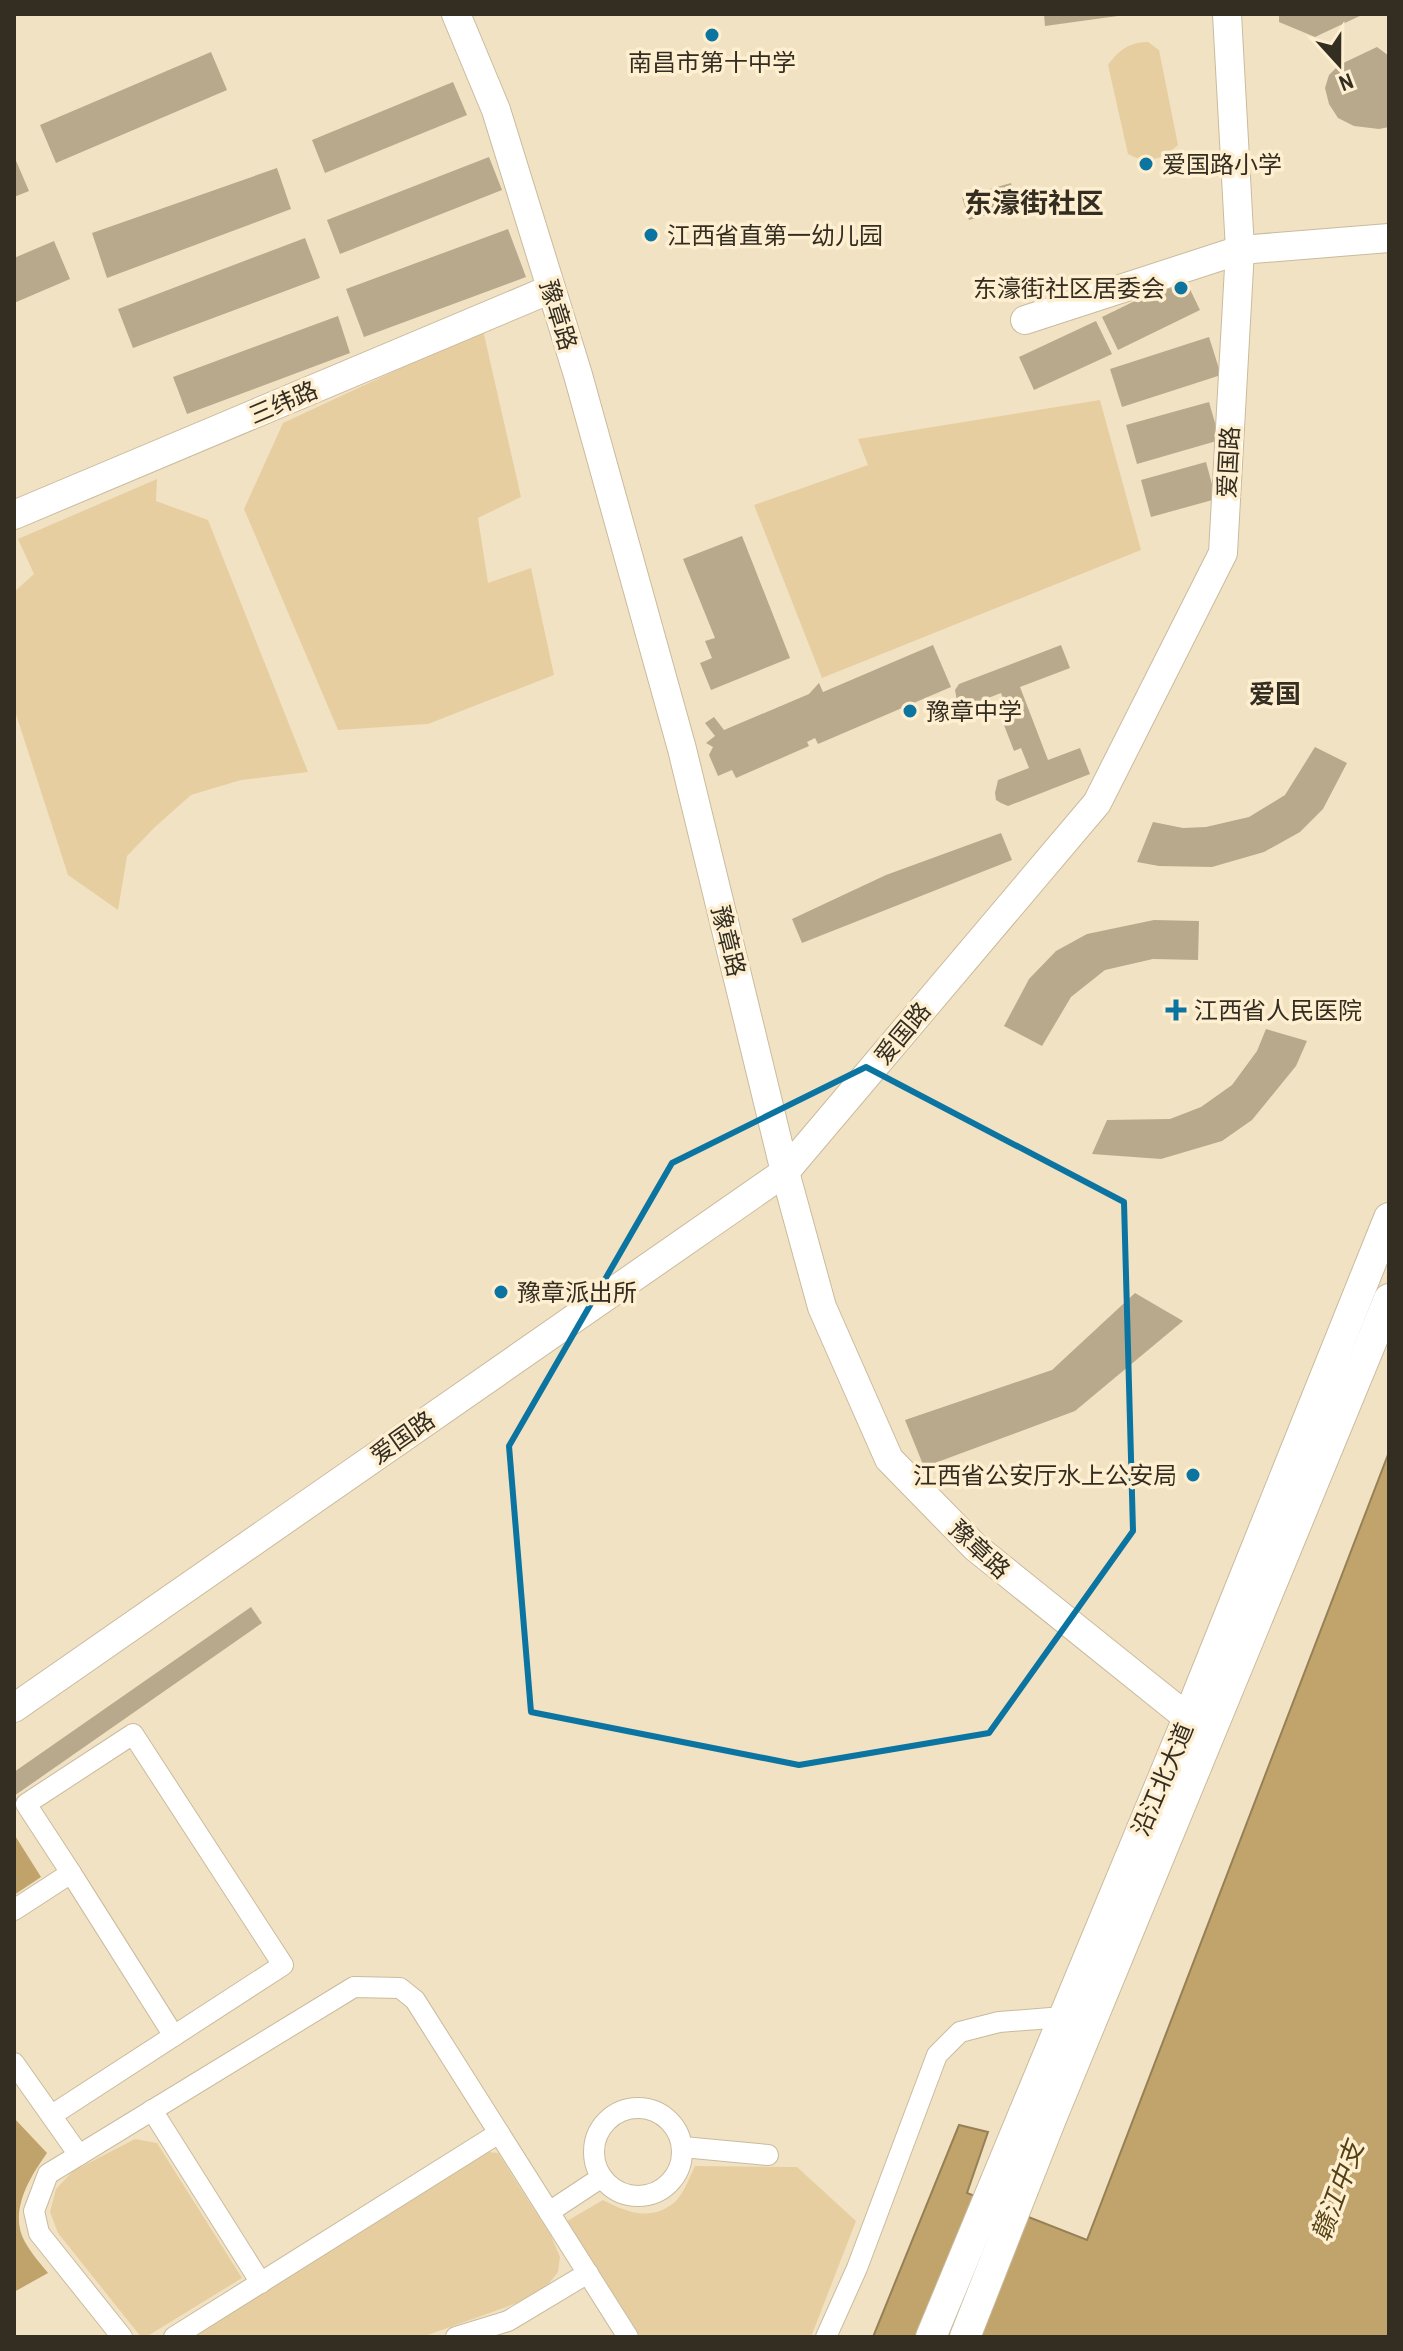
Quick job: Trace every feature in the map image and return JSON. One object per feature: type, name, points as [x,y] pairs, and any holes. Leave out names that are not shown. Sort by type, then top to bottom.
[{"type":"main road","name":"沿江北大道","points":[[1200,1722],[1389,1218]]},
{"type":"main road","name":"沿江北大道","points":[[931,2337],[1038,2114],[1200,1722],[1389,1299]]},
{"type":"main road","name":"沿江北大道","points":[[965,2337],[1038,2114]]},
{"type":"street","name":"豫章路","points":[[456,14],[496,110],[551,289],[682,749],[785,1172],[822,1307],[889,1459],[975,1547],[1200,1722]]},
{"type":"street","name":"爱国路","points":[[14,1708],[785,1172],[1097,803],[1223,553],[1240,250],[1227,14]]},
{"type":"street","points":[[1025,320],[1240,250],[1389,238]]},
{"type":"street","name":"三纬路","points":[[14,515],[551,289]]},
{"type":"street","points":[[52,2115],[174,2036],[283,1965],[133,1734],[20,1808],[71,1873],[174,2036]]},
{"type":"street","points":[[14,1910],[71,1873]]},
{"type":"street","points":[[122,2337],[39,2233],[34,2211],[48,2174],[354,1987],[400,1988],[415,2000],[628,2337]]},
{"type":"street","points":[[826,2337],[857,2268],[937,2055],[960,2032],[999,2022],[1076,2022]]},
{"type":"street","points":[[14,2063],[79,2155]]},
{"type":"street","points":[[644,2108],[658,2112],[679,2133],[683,2147],[682,2162],[676,2176],[666,2186],[653,2193],[625,2194],[602,2177],[594,2150],[597,2136],[604,2124],[616,2114],[644,2108]]},
{"type":"street","points":[[152,2110],[261,2283]]},
{"type":"street","points":[[174,2337],[499,2133]]},
{"type":"street","points":[[683,2147],[768,2155]]},
{"type":"street","points":[[549,2212],[602,2177]]},
{"type":"street","points":[[456,2337],[505,2329],[588,2273]]},
{"type":"highlighted area","points":[[866,1067],[1124,1202],[1133,1531],[989,1733],[799,1765],[531,1712],[509,1446],[672,1163]]},
{"type":"shaded area","points":[[1148,42],[1159,50],[1178,145],[1161,157],[1148,160],[1128,154],[1108,65],[1125,48]]},
{"type":"shaded area","points":[[483,330],[521,497],[478,518],[488,583],[531,568],[554,675],[428,724],[338,730],[244,509],[283,423]]},
{"type":"shaded area","points":[[1100,400],[1141,550],[822,678],[754,505],[868,465],[858,439]]},
{"type":"shaded area","points":[[157,479],[156,501],[208,520],[308,772],[241,780],[191,795],[127,856],[118,910],[68,875],[14,708],[14,592],[34,574],[18,539]]},
{"type":"shaded area","points":[[14,1834],[41,1877],[14,1895]]},
{"type":"shaded area","points":[[14,2118],[47,2153],[23,2195],[19,2219],[25,2242],[48,2273],[14,2292]]},
{"type":"shaded area","points":[[135,2139],[157,2143],[242,2278],[146,2337],[141,2337],[58,2233],[50,2212],[56,2189],[73,2171]]},
{"type":"shaded area","points":[[498,2153],[551,2236],[560,2257],[558,2272],[546,2287],[523,2301],[422,2337],[191,2337],[478,2155]]},
{"type":"shaded area","points":[[695,2166],[797,2167],[856,2221],[811,2337],[641,2337],[567,2221],[603,2200],[631,2212],[658,2212],[679,2198]]},
{"type":"water","name":"赣江中支","points":[[1389,1452],[1389,2337],[873,2337],[959,2125],[988,2132],[967,2193],[1087,2240]]},
{"type":"building","points":[[1044,14],[1118,14],[1118,16],[1045,26]]},
{"type":"building","points":[[1279,14],[1364,14],[1315,37],[1279,22]]},
{"type":"building","points":[[1377,47],[1389,56],[1389,127],[1354,126],[1338,118],[1329,104],[1325,88],[1329,75],[1339,65]]},
{"type":"building","points":[[211,52],[227,90],[56,163],[40,125]]},
{"type":"building","points":[[453,82],[467,115],[325,173],[312,140]]},
{"type":"building","points":[[14,156],[29,191],[14,197]]},
{"type":"building","points":[[489,157],[502,190],[340,254],[327,220]]},
{"type":"building","points":[[277,168],[291,209],[107,278],[92,233]]},
{"type":"building","points":[[1011,183],[1017,206],[969,220],[962,197]]},
{"type":"building","points":[[508,229],[526,277],[364,337],[346,289]]},
{"type":"building","points":[[305,238],[320,278],[133,348],[118,309]]},
{"type":"building","points":[[54,241],[70,279],[14,303],[14,258]]},
{"type":"building","points":[[1184,277],[1200,310],[1118,350],[1102,317]]},
{"type":"building","points":[[338,316],[350,353],[187,414],[173,377]]},
{"type":"building","points":[[1096,321],[1112,354],[1034,390],[1019,357]]},
{"type":"building","points":[[1209,337],[1221,375],[1122,407],[1110,369]]},
{"type":"building","points":[[1209,402],[1220,440],[1137,464],[1126,425]]},
{"type":"building","points":[[1206,462],[1216,499],[1151,517],[1141,480]]},
{"type":"building","points":[[742,536],[790,658],[711,690],[700,663],[712,658],[705,641],[715,638],[683,559]]},
{"type":"building","points":[[933,645],[951,687],[818,744],[815,738],[807,742],[809,746],[736,778],[732,770],[718,776],[709,755],[713,747],[706,743],[715,736],[705,723],[714,717],[724,730],[809,694],[819,683],[823,692]]},
{"type":"building","points":[[1061,645],[1070,668],[1020,687],[1048,760],[1080,748],[1090,774],[1008,806],[996,800],[998,780],[1029,768],[1021,748],[1014,751],[1002,720],[1010,717],[1001,693],[968,706],[957,701],[955,690],[959,684]]},
{"type":"building","points":[[1315,747],[1347,763],[1323,809],[1300,832],[1264,852],[1212,867],[1159,866],[1137,862],[1153,822],[1183,828],[1206,827],[1249,817],[1285,795]]},
{"type":"building","points":[[1001,833],[1012,860],[802,943],[792,919],[886,875]]},
{"type":"building","points":[[1154,920],[1199,921],[1198,960],[1153,959],[1105,970],[1071,997],[1042,1046],[1004,1026],[1029,979],[1056,951],[1087,934]]},
{"type":"building","points":[[1266,1029],[1307,1041],[1296,1066],[1252,1120],[1222,1141],[1161,1159],[1092,1154],[1107,1120],[1170,1119],[1201,1107],[1232,1085],[1257,1051]]},
{"type":"building","points":[[1135,1293],[1183,1321],[1075,1411],[924,1467],[905,1420],[1052,1370]]},
{"type":"building","points":[[251,1607],[262,1623],[14,1796],[14,1772]]},
{"type":"place","name":"南昌市第十中学","points":[[712,35]]},
{"type":"place","name":"爱国路小学","points":[[1146,164]]},
{"type":"place","name":"江西省直第一幼儿园","points":[[651,235]]},
{"type":"place","name":"东濠街社区居委会","points":[[1181,288]]},
{"type":"place","name":"豫章中学","points":[[910,711]]},
{"type":"place","name":"江西省人民医院","points":[[1176,1010]]},
{"type":"place","name":"豫章派出所","points":[[501,1292]]},
{"type":"place","name":"江西省公安厅水上公安局","points":[[1193,1475]]},
{"type":"district","name":"东濠街社区","points":[[1034,203]]},
{"type":"district","name":"爱国","points":[[1275,693]]}]
